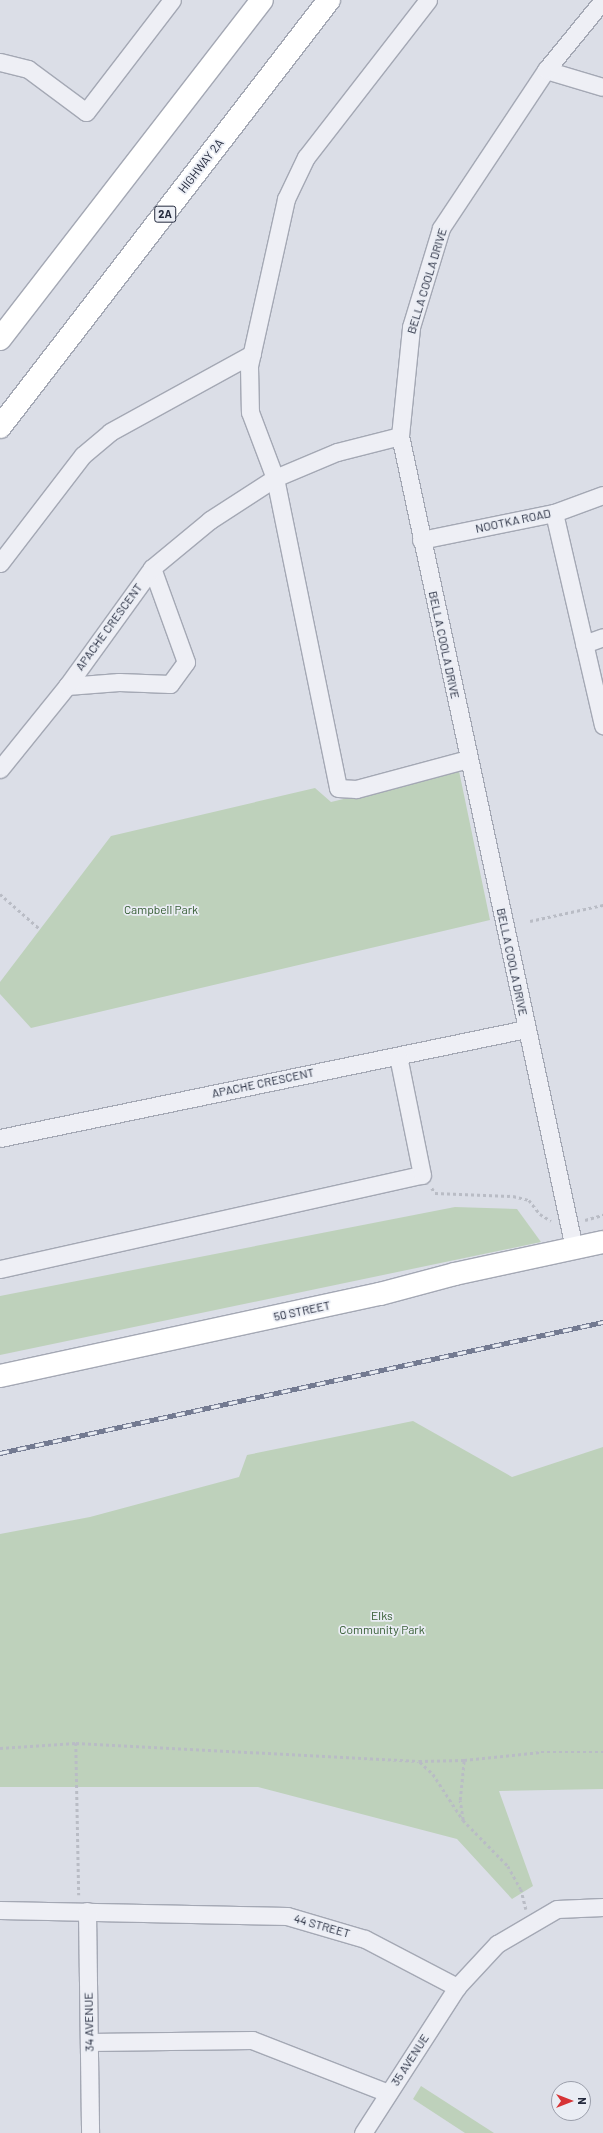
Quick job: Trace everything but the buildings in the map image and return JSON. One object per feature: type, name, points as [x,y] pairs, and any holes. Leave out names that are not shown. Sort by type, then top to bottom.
[{"type":"main road","points":[[0,340],[262,0]]},
{"type":"main road","name":"HIGHWAY 2A","points":[[0,427],[329,0]]},
{"type":"main road","name":"50 STREET","points":[[0,1376],[380,1294],[455,1274],[603,1242]]},
{"type":"street","points":[[0,62],[28,69],[86,112],[172,0]]},
{"type":"street","points":[[428,0],[306,157],[286,200],[249,366],[250,412],[275,478],[338,788],[356,788],[468,759]]},
{"type":"street","name":"BELLA COOLA DRIVE","points":[[574,1248],[421,540],[400,436],[411,327],[441,228],[546,70],[603,0]]},
{"type":"street","points":[[546,70],[603,86]]},
{"type":"street","points":[[0,563],[83,455],[110,432],[252,354]]},
{"type":"street","name":"APACHE CRESCENT","points":[[0,770],[67,686],[152,568],[210,520],[275,478],[338,452],[400,436]]},
{"type":"street","name":"NOOTKA ROAD","points":[[421,540],[554,513],[603,495]]},
{"type":"street","points":[[554,513],[603,725]]},
{"type":"street","name":"APACHE CRESCENT","points":[[67,686],[119,682],[170,684],[186,662],[152,568]]},
{"type":"street","points":[[584,644],[603,637]]},
{"type":"street","name":"APACHE CRESCENT","points":[[0,1138],[526,1029]]},
{"type":"street","points":[[0,1269],[422,1175],[398,1056]]},
{"type":"street","points":[[457,1987],[497,1944],[557,1908],[603,1908]]},
{"type":"street","name":"44 STREET","points":[[0,1910],[287,1916],[365,1939],[457,1987]]},
{"type":"street","name":"34 AVENUE","points":[[80,1911],[89,2042],[90,2133]]},
{"type":"street","name":"35 AVENUE","points":[[362,2133],[457,1987]]},
{"type":"street","points":[[89,2042],[252,2040],[388,2093]]},
{"type":"path","points":[[0,894],[40,929]]},
{"type":"path","points":[[530,921],[603,905]]},
{"type":"path","points":[[422,1175],[436,1193],[513,1196],[529,1200],[540,1214],[553,1222],[570,1224]]},
{"type":"path","points":[[0,1748],[76,1743],[419,1762],[464,1760],[541,1752],[603,1752]]},
{"type":"path","points":[[76,1743],[78,1895],[80,1911]]},
{"type":"path","points":[[463,1820],[460,1800],[464,1760]]},
{"type":"path","points":[[419,1762],[433,1774],[463,1820],[508,1866],[521,1889],[531,1924]]},
{"type":"green space","name":"Campbell Park","points":[[459,771],[490,920],[31,1028],[0,994],[0,982],[111,836],[315,788],[331,802]]},
{"type":"green space","points":[[455,1207],[517,1209],[541,1242],[0,1355],[0,1296]]},
{"type":"green space","name":"Elks Community Park","points":[[413,1421],[512,1477],[603,1447],[603,1789],[499,1791],[533,1886],[512,1899],[457,1839],[258,1787],[0,1787],[0,1534],[90,1517],[239,1477],[247,1455]]},
{"type":"green space","points":[[421,2086],[494,2133],[465,2133],[413,2099]]},
{"type":"railway","points":[[0,1453],[603,1322]]}]
